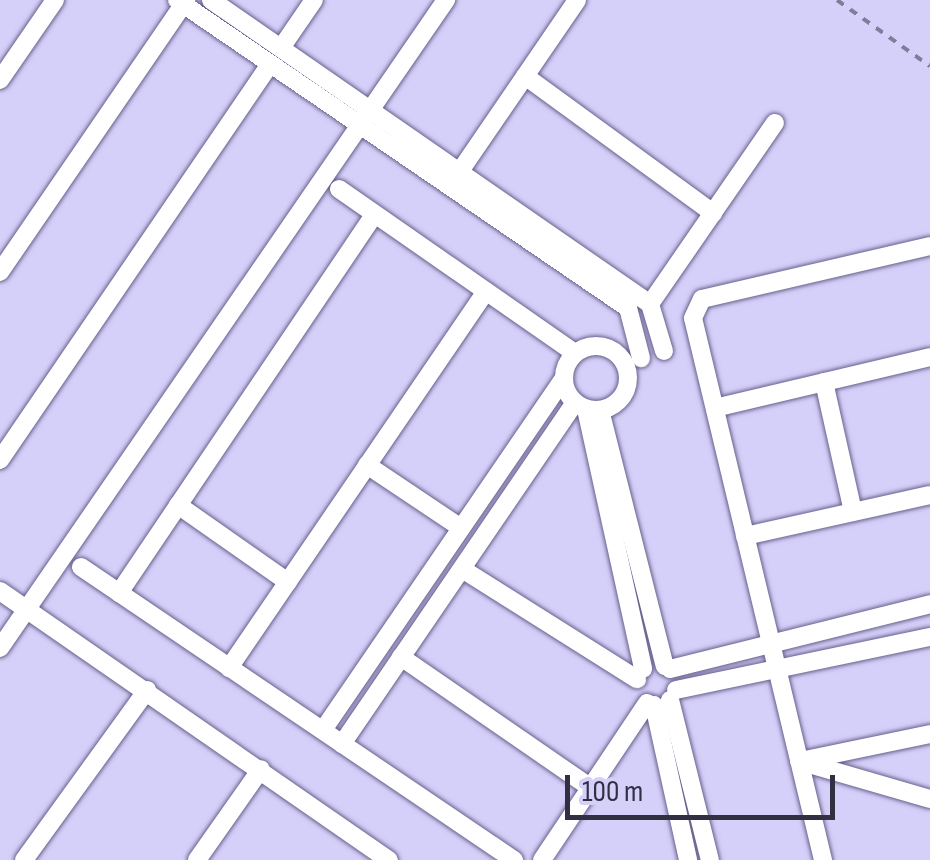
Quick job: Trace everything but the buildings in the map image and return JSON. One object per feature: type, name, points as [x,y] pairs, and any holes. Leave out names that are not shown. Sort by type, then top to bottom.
[{"type":"street","points":[[0,80],[55,0]]},
{"type":"street","points":[[211,0],[276,56]]},
{"type":"street","points":[[0,460],[314,0]]},
{"type":"street","points":[[0,648],[446,0]]},
{"type":"street","points":[[455,178],[577,0]]},
{"type":"street","points":[[0,272],[182,1],[276,56],[650,304],[664,352]]},
{"type":"street","points":[[525,76],[712,213]]},
{"type":"street","points":[[650,304],[776,123]]},
{"type":"street","points":[[342,744],[462,568],[587,407],[625,394],[633,360],[628,308],[455,178]]},
{"type":"street","points":[[339,189],[575,353]]},
{"type":"street","points":[[119,592],[375,214]]},
{"type":"street","points":[[823,860],[693,318],[702,299],[930,246]]},
{"type":"street","points":[[230,668],[486,291]]},
{"type":"street","points":[[322,730],[564,378],[575,353],[596,346],[633,360],[699,342]]},
{"type":"street","points":[[715,408],[824,382],[929,364]]},
{"type":"street","points":[[564,378],[587,407],[667,667],[662,699],[688,860]]},
{"type":"street","points":[[824,382],[852,512]]},
{"type":"street","points":[[587,407],[640,674]]},
{"type":"street","points":[[367,465],[461,528]]},
{"type":"street","points":[[745,536],[930,495]]},
{"type":"street","points":[[178,506],[288,582]]},
{"type":"street","points":[[81,567],[514,860]]},
{"type":"street","points":[[462,568],[640,674],[662,699],[710,860]]},
{"type":"street","points":[[0,591],[148,690],[386,859]]},
{"type":"street","points":[[640,674],[930,604]]},
{"type":"street","points":[[542,860],[662,699],[930,636]]},
{"type":"street","points":[[401,658],[592,788]]},
{"type":"street","points":[[24,860],[148,690]]},
{"type":"street","points":[[799,762],[930,734]]},
{"type":"street","points":[[799,762],[930,799]]},
{"type":"street","points":[[196,860],[261,769]]},
{"type":"path","points":[[837,0],[930,66]]}]
